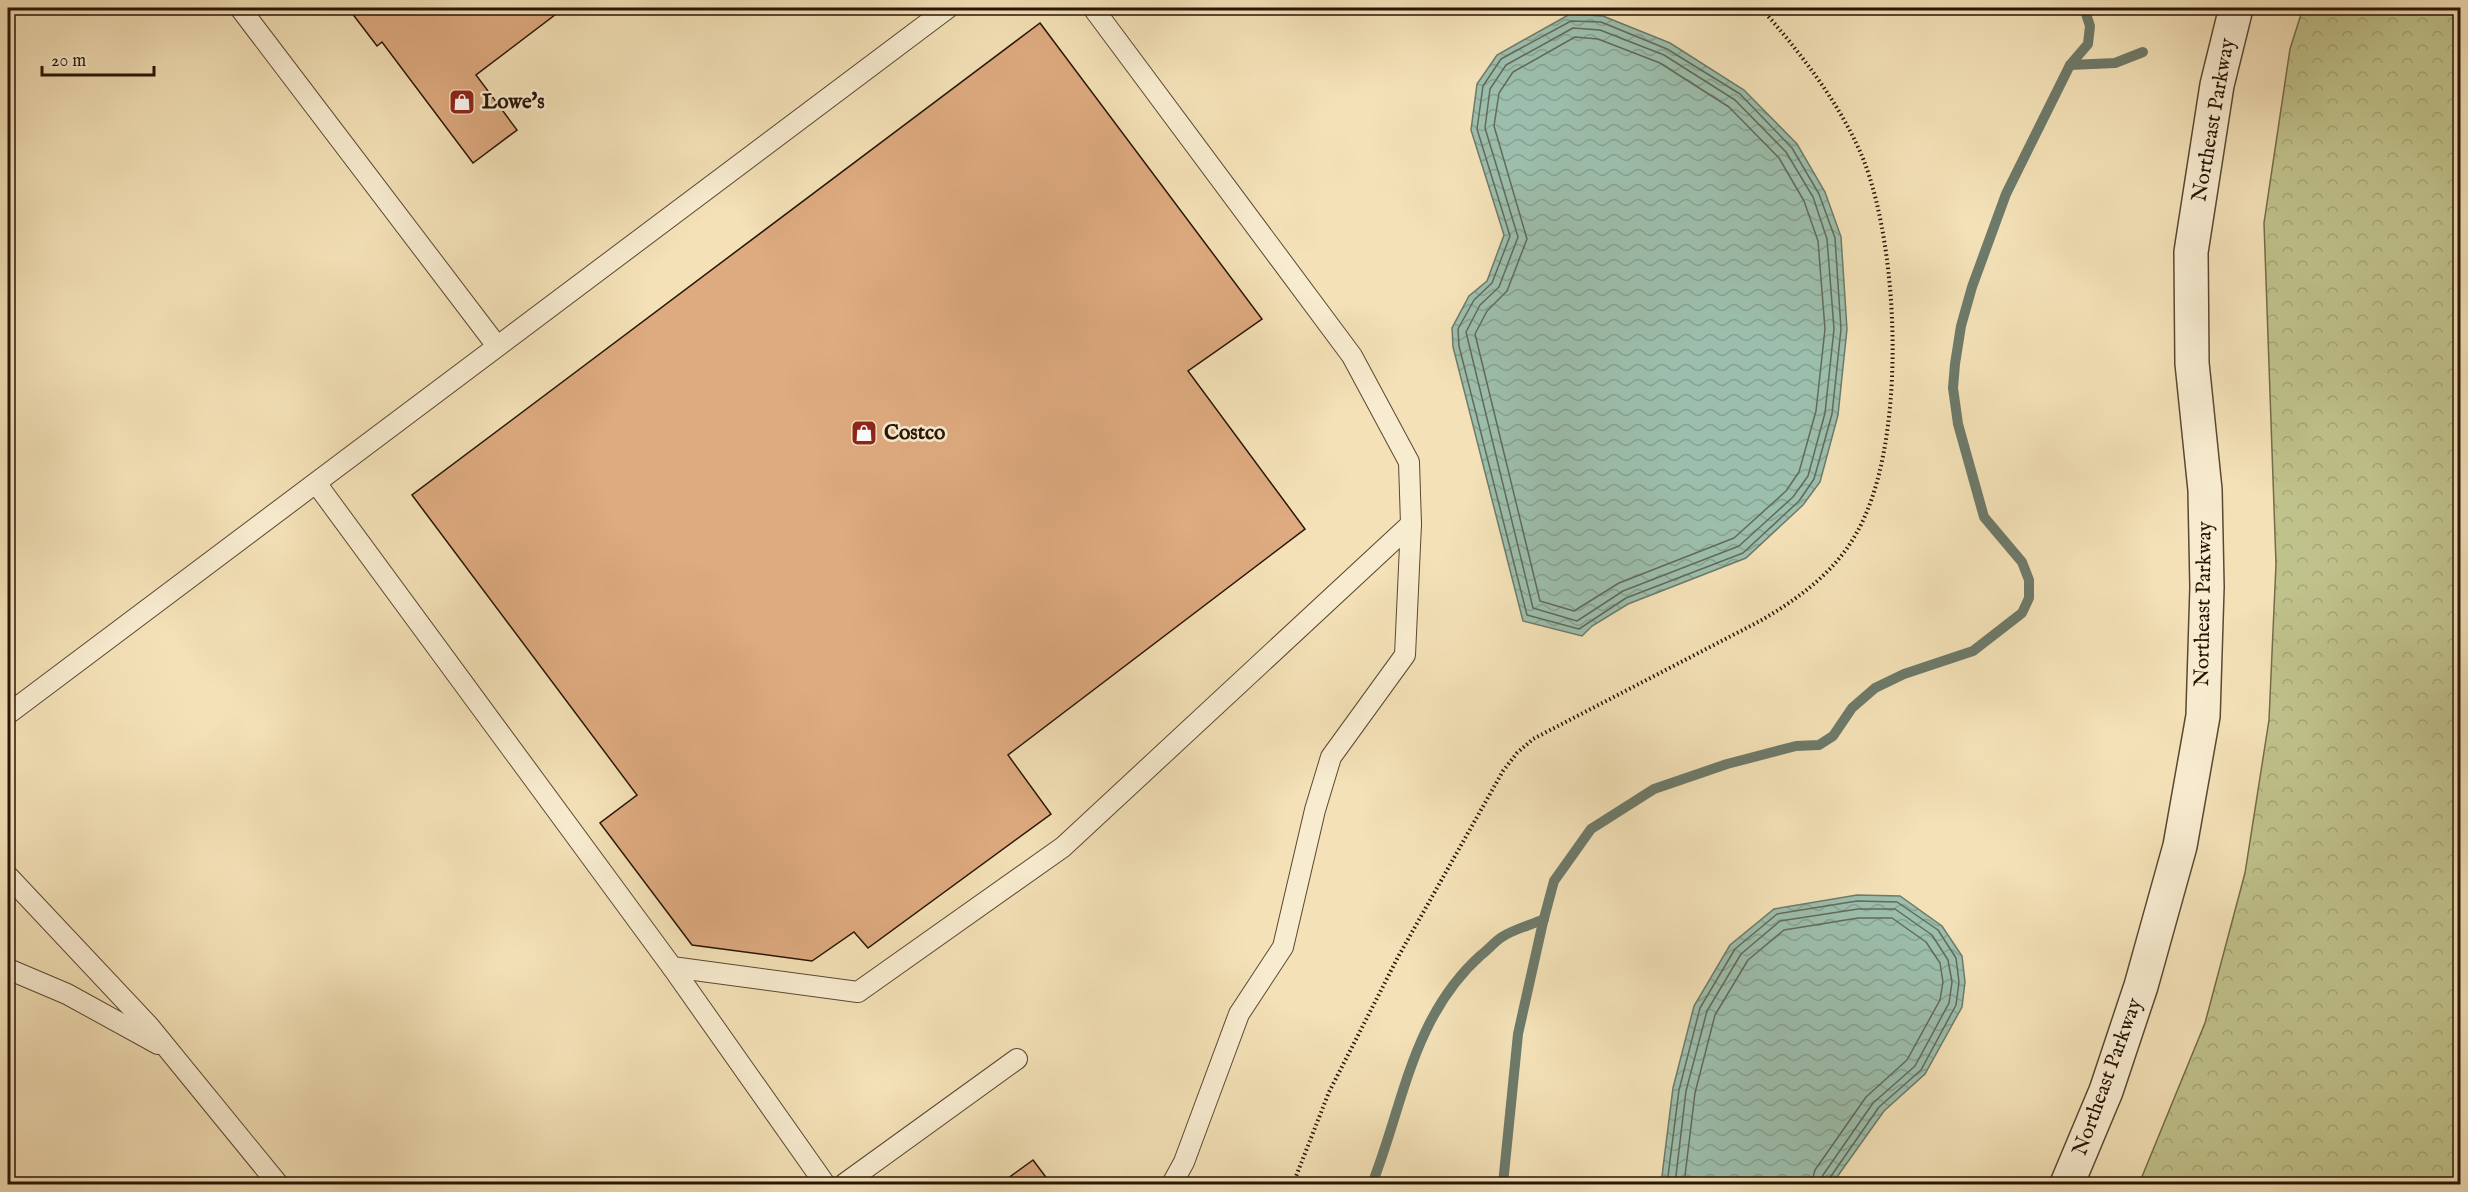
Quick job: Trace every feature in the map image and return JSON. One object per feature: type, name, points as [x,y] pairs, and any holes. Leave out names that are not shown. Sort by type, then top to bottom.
[{"type":"street","name":"Northeast Parkway","points":[[2067,1185],[2106,1090],[2141,986],[2180,846],[2203,716],[2207,587],[2205,490],[2192,363],[2192,252],[2217,85],[2236,8]]},
{"type":"lane","points":[[240,8],[497,346]]},
{"type":"lane","points":[[8,714],[948,8]]},
{"type":"lane","points":[[1093,8],[1352,356],[1409,462],[1411,524],[1405,655],[1331,757],[1315,810],[1283,947],[1239,1014],[1184,1162],[1172,1185]]},
{"type":"lane","points":[[315,483],[672,968],[825,1185]]},
{"type":"lane","points":[[672,968],[858,992],[1063,847],[1411,524]]},
{"type":"lane","points":[[8,876],[169,1050],[278,1185]]},
{"type":"lane","points":[[8,969],[67,994],[169,1050]]},
{"type":"lane","points":[[844,1185],[1017,1059]]},
{"type":"path","points":[[1293,1185],[1348,1052],[1483,805],[1516,753],[1533,739],[1796,600],[1839,558],[1856,535],[1866,515],[1884,453],[1891,358],[1891,303],[1876,205],[1864,162],[1846,124],[1817,80],[1761,8]]},
{"type":"green space","points":[[2303,8],[2460,8],[2460,1184],[2139,1184],[2205,1023],[2245,873],[2269,720],[2276,564],[2264,223],[2290,49]]},
{"type":"water","points":[[1570,14],[1603,16],[1670,43],[1744,90],[1797,144],[1825,192],[1841,237],[1847,329],[1838,415],[1820,482],[1803,505],[1746,558],[1628,604],[1592,626],[1582,636],[1523,621],[1453,347],[1452,328],[1469,296],[1487,281],[1504,235],[1471,130],[1477,84],[1497,55]]},
{"type":"water","points":[[1857,895],[1900,896],[1942,926],[1962,956],[1965,982],[1962,1007],[1925,1074],[1884,1111],[1832,1184],[1661,1184],[1673,1088],[1694,1006],[1730,945],[1774,909]]},
{"type":"building","name":"Lowe's","points":[[348,8],[564,8],[476,75],[517,130],[473,163],[382,42],[377,46]]},
{"type":"building","name":"Costco","points":[[1040,23],[1262,319],[1188,371],[1305,529],[1008,755],[1051,814],[868,948],[854,932],[812,961],[692,945],[600,823],[637,795],[412,495]]},
{"type":"building","points":[[1033,1160],[1051,1184],[1000,1184]]},
{"type":"waterway","points":[[1503,1184],[1518,1034],[1543,922],[1554,881],[1591,829],[1654,789],[1727,764],[1796,746],[1819,745],[1833,736],[1852,708],[1875,688],[1904,674],[1973,651],[2022,613],[2029,598],[2029,580],[2022,562],[1984,517],[1958,424],[1953,388],[1955,364],[1961,326],[1972,287],[2006,194],[2070,65],[2088,44],[2090,26],[2084,8]]},
{"type":"waterway","points":[[2070,65],[2115,63],[2143,52]]},
{"type":"waterway","points":[[1372,1184],[1413,1062],[1439,1006],[1458,979],[1496,941],[1544,919]]},
{"type":"place","name":"Lowe's","points":[[462,102]]},
{"type":"place","name":"Costco","points":[[864,433]]}]
